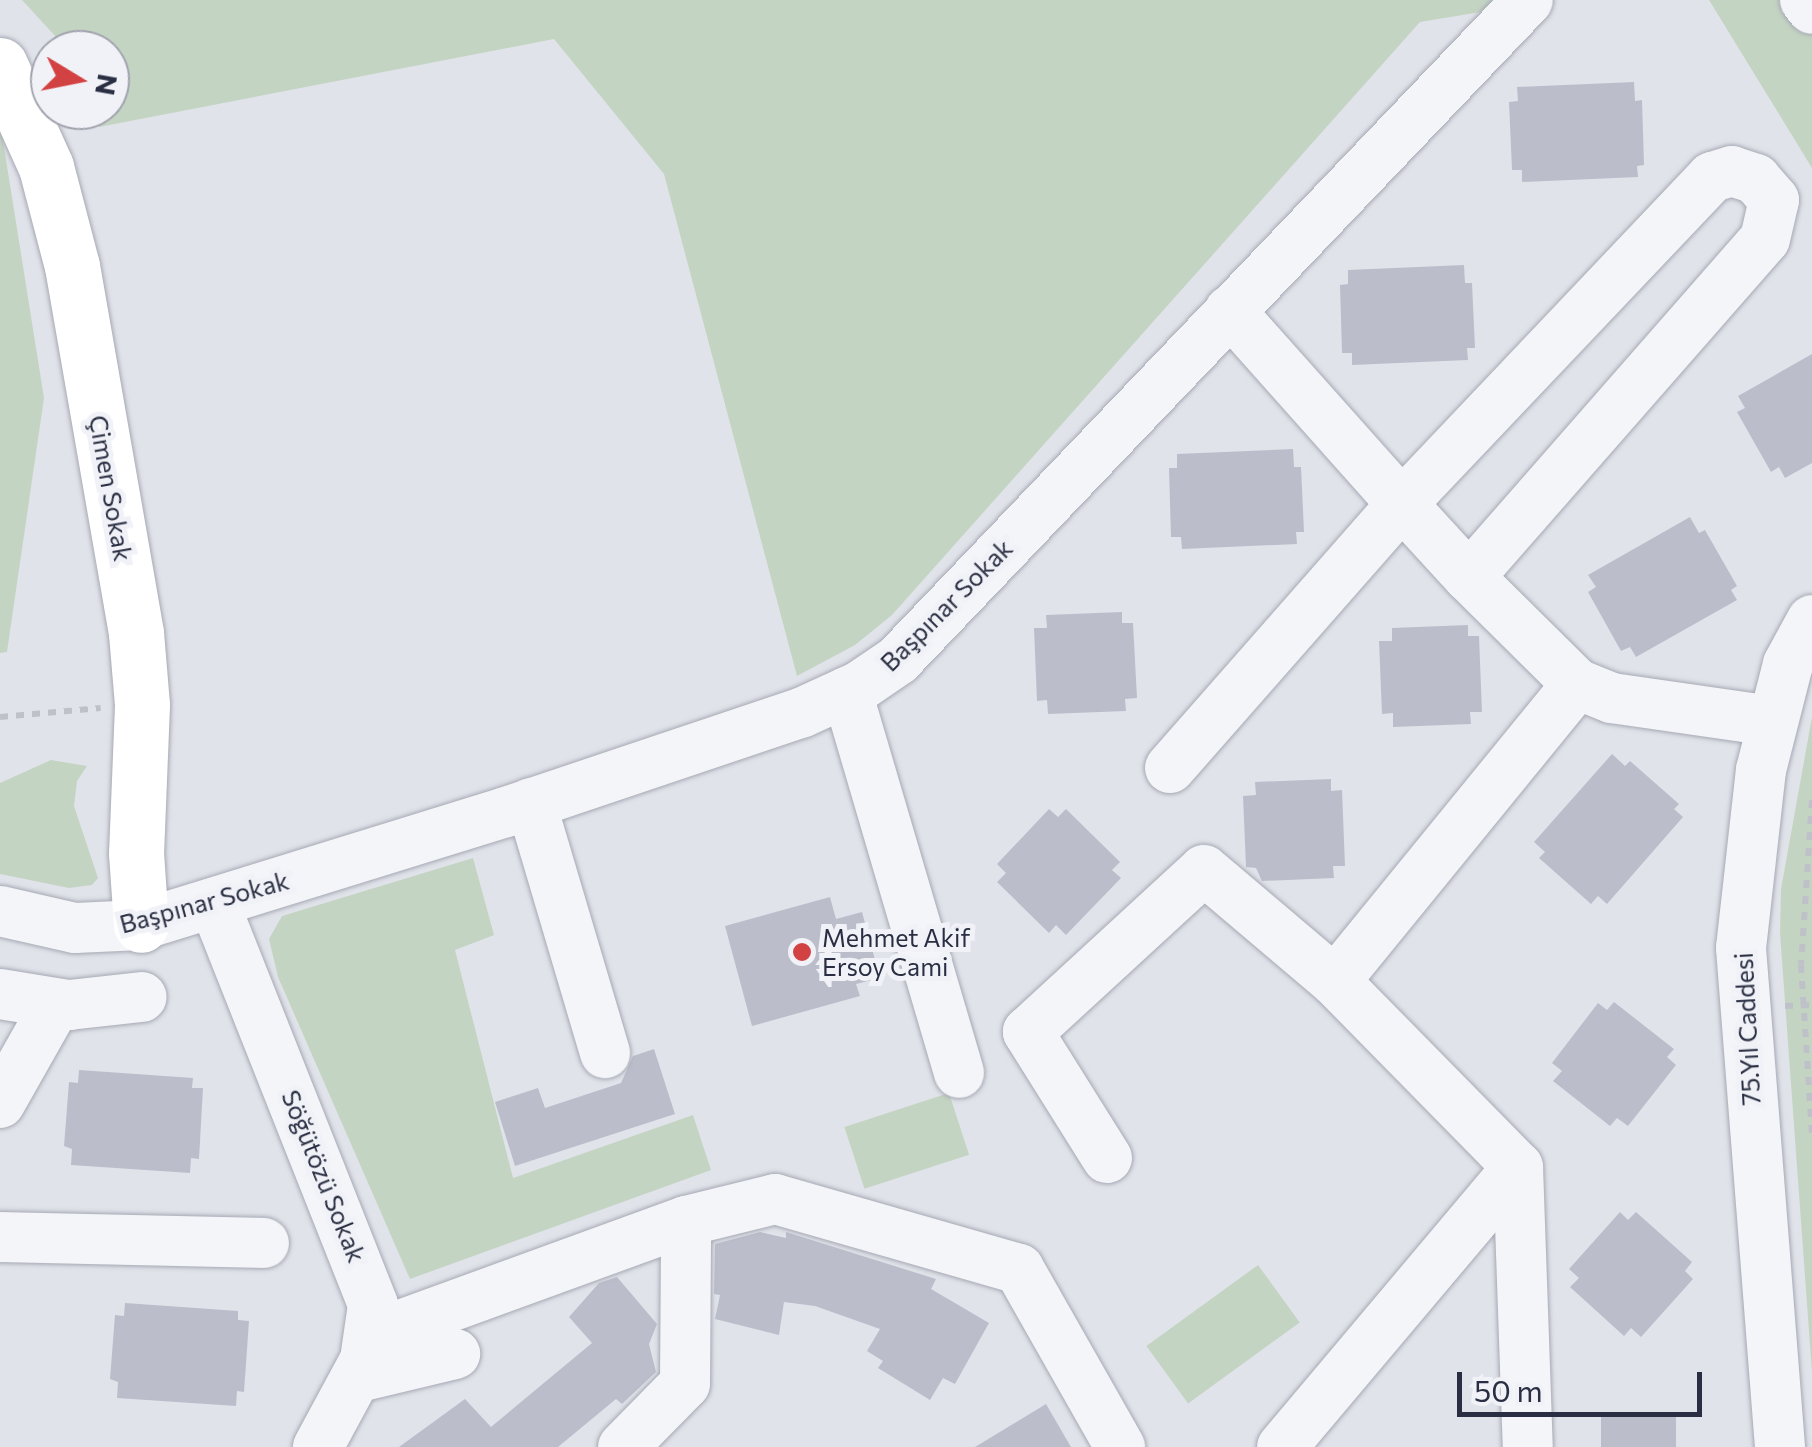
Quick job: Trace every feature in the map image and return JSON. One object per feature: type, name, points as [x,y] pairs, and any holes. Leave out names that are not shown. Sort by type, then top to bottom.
[{"type":"main road","name":"Çimen Sokak","points":[[0,65],[46,167],[72,266],[142,705],[136,853],[141,925]]},
{"type":"street","name":"Başpınar Sokak","points":[[0,911],[75,928],[141,925],[531,804],[847,692],[898,660],[1528,0]]},
{"type":"street","points":[[1805,0],[1812,9]]},
{"type":"street","points":[[1170,768],[1402,504],[1712,177],[1732,171],[1756,179],[1774,200],[1765,239],[1469,577]]},
{"type":"street","points":[[1230,311],[1469,577],[1578,684],[1612,698],[1772,722]]},
{"type":"street","name":"75.Yıl Caddesi","points":[[1780,1447],[1742,948],[1753,819],[1772,722],[1788,664],[1812,620]]},
{"type":"street","points":[[1335,981],[1578,684]]},
{"type":"street","points":[[847,692],[959,1073]]},
{"type":"street","points":[[531,804],[605,1054]]},
{"type":"street","points":[[1108,1158],[1028,1032],[1204,870],[1335,981],[1518,1167],[1528,1447]]},
{"type":"street","name":"Söğütözü Sokak","points":[[214,904],[368,1341]]},
{"type":"street","points":[[0,994],[56,1004],[142,997]]},
{"type":"street","points":[[0,1103],[56,1004]]},
{"type":"street","points":[[1282,1447],[1518,1167]]},
{"type":"street","points":[[318,1447],[368,1341],[700,1204],[775,1200],[1018,1269],[1120,1447]]},
{"type":"street","points":[[623,1447],[684,1384],[700,1204]]},
{"type":"street","points":[[0,1237],[264,1243]]},
{"type":"street","points":[[368,1341],[454,1354]]},
{"type":"path","points":[[0,716],[142,705]]},
{"type":"path","points":[[1812,800],[1800,899],[1812,1132]]},
{"type":"green space","points":[[22,0],[1506,0],[1493,10],[1420,22],[892,615],[855,645],[797,676],[664,174],[554,39],[130,121],[130,30],[50,30]]},
{"type":"green space","points":[[1709,0],[1812,0],[1812,168]]},
{"type":"green space","points":[[0,122],[44,398],[7,652],[0,653]]},
{"type":"green space","points":[[1812,717],[1812,1372],[1780,933],[1781,889]]},
{"type":"green space","points":[[51,760],[87,766],[77,781],[74,806],[98,878],[92,885],[69,888],[0,874],[0,783]]},
{"type":"green space","points":[[473,858],[494,935],[455,950],[513,1178],[693,1115],[711,1170],[410,1279],[278,977],[269,939],[282,916]]},
{"type":"green space","points":[[949,1093],[969,1155],[864,1189],[844,1127]]},
{"type":"green space","points":[[1258,1265],[1300,1322],[1188,1404],[1146,1346]]},
{"type":"building","points":[[1634,82],[1635,101],[1642,100],[1644,165],[1637,166],[1638,177],[1522,182],[1522,170],[1512,170],[1509,102],[1518,101],[1517,87]]},
{"type":"building","points":[[1464,265],[1465,283],[1472,283],[1475,348],[1467,348],[1468,360],[1352,365],[1352,353],[1342,353],[1340,285],[1348,284],[1348,270]]},
{"type":"building","points":[[1812,354],[1812,463],[1785,478],[1779,467],[1771,472],[1737,412],[1745,408],[1738,396]]},
{"type":"building","points":[[1293,449],[1294,467],[1301,467],[1304,532],[1296,532],[1297,544],[1182,549],[1181,537],[1171,537],[1169,468],[1177,468],[1177,454]]},
{"type":"building","points":[[1690,517],[1699,533],[1705,530],[1737,586],[1731,590],[1737,600],[1636,657],[1630,647],[1621,651],[1588,592],[1596,587],[1588,575]]},
{"type":"building","points":[[1122,612],[1122,623],[1133,623],[1137,698],[1125,699],[1126,711],[1048,714],[1047,700],[1037,701],[1034,628],[1047,628],[1046,615]]},
{"type":"building","points":[[1468,625],[1468,636],[1479,636],[1482,712],[1470,712],[1471,724],[1393,727],[1393,713],[1382,714],[1379,641],[1392,641],[1392,628]]},
{"type":"building","points":[[1612,754],[1625,766],[1630,761],[1679,804],[1674,809],[1683,817],[1607,904],[1598,896],[1591,904],[1539,858],[1545,852],[1534,842]]},
{"type":"building","points":[[1331,779],[1331,791],[1342,790],[1345,866],[1333,866],[1334,878],[1262,881],[1256,868],[1246,867],[1243,796],[1256,795],[1255,782]]},
{"type":"building","points":[[1049,809],[1058,817],[1066,809],[1120,862],[1112,870],[1121,878],[1066,935],[1056,925],[1049,933],[997,882],[1006,873],[997,864]]},
{"type":"building","name":"Mehmet Akif Ersoy Cami","points":[[830,897],[836,919],[862,912],[880,978],[856,984],[860,996],[752,1026],[725,926]]},
{"type":"building","points":[[1614,1002],[1674,1049],[1667,1057],[1676,1065],[1628,1126],[1617,1118],[1610,1126],[1553,1081],[1562,1071],[1552,1063],[1598,1003],[1607,1010]]},
{"type":"building","points":[[654,1049],[675,1114],[515,1166],[495,1102],[538,1088],[545,1108],[621,1083],[633,1056]]},
{"type":"building","points":[[79,1070],[193,1078],[192,1088],[203,1088],[199,1159],[191,1158],[190,1173],[71,1165],[72,1149],[64,1146],[69,1082],[78,1083]]},
{"type":"building","points":[[1620,1212],[1628,1220],[1636,1212],[1692,1262],[1685,1271],[1693,1279],[1641,1337],[1631,1328],[1624,1336],[1570,1287],[1579,1278],[1569,1269]]},
{"type":"building","points":[[760,1232],[786,1238],[786,1232],[936,1279],[931,1289],[989,1323],[955,1384],[943,1378],[930,1400],[878,1368],[883,1361],[867,1351],[880,1329],[815,1306],[784,1302],[779,1335],[715,1319],[720,1295],[714,1294],[715,1244]]},
{"type":"building","points":[[617,1277],[657,1324],[649,1344],[656,1372],[622,1404],[616,1399],[558,1447],[399,1447],[465,1399],[491,1427],[592,1343],[569,1317],[599,1283]]},
{"type":"building","points":[[125,1303],[238,1311],[238,1320],[249,1321],[244,1392],[237,1391],[236,1406],[117,1398],[118,1382],[110,1379],[115,1315],[124,1316]]},
{"type":"building","points":[[1046,1404],[1071,1447],[975,1447]]},
{"type":"building","points":[[1601,1416],[1676,1416],[1676,1447],[1601,1447]]},
{"type":"place","name":"Mehmet Akif Ersoy Cami","points":[[802,952]]}]
